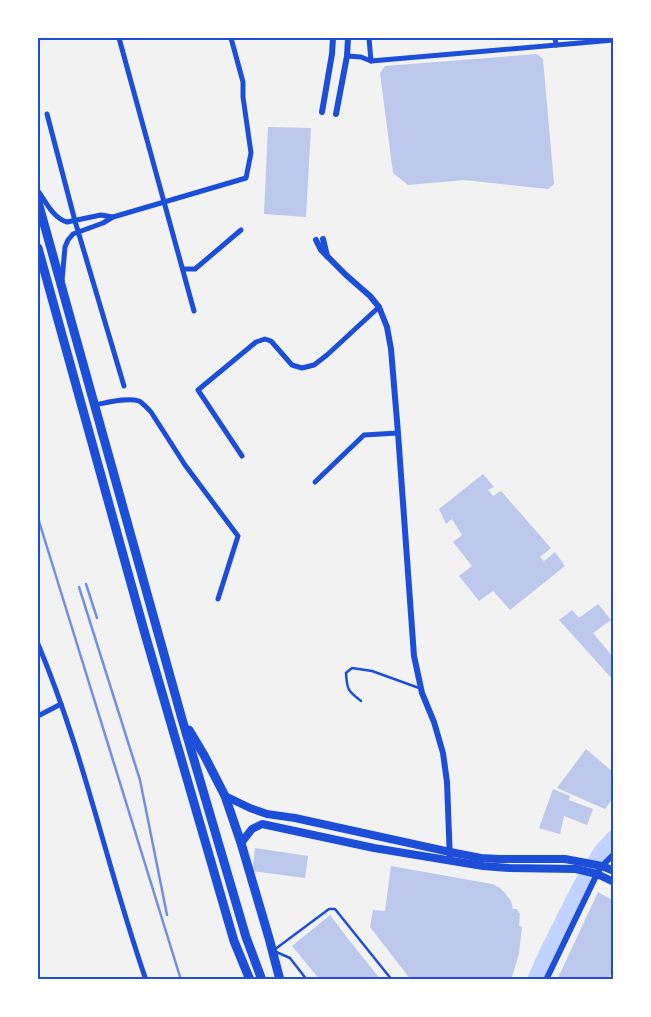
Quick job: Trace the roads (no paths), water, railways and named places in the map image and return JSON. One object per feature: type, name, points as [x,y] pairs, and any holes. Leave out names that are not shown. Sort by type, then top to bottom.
[{"type":"highway","points":[[38,202],[182,719],[246,937],[262,980]]},
{"type":"highway","points":[[38,248],[145,634],[234,941],[250,980]]},
{"type":"highway","points":[[182,719],[226,796],[280,980]]},
{"type":"main road","points":[[226,796],[267,814],[295,818],[450,856]]},
{"type":"main road","points":[[294,831],[288,823],[295,818]]},
{"type":"main road","points":[[241,843],[252,828],[262,824],[374,848],[499,860],[565,859],[614,882]]},
{"type":"main road","points":[[577,865],[599,865],[614,871]]},
{"type":"street","points":[[119,38],[194,311]]},
{"type":"street","points":[[61,289],[65,247],[73,234],[103,223],[113,216],[246,178],[251,153],[243,82],[231,38]]},
{"type":"street","points":[[322,112],[333,38]]},
{"type":"street","points":[[336,114],[347,56],[348,38]]},
{"type":"street","points":[[368,38],[371,60]]},
{"type":"street","points":[[555,38],[556,45]]},
{"type":"street","points":[[347,56],[371,60],[614,40]]},
{"type":"street","points":[[47,114],[78,232],[124,386]]},
{"type":"street","points":[[38,191],[56,216],[67,222],[101,215],[113,216]]},
{"type":"street","points":[[183,269],[195,269],[241,230]]},
{"type":"street","points":[[319,239],[321,250],[379,306],[387,327],[391,349],[398,433],[414,656],[422,693],[434,722],[443,753],[447,782],[450,856]]},
{"type":"street","points":[[242,456],[198,390],[256,342],[265,339],[271,342],[292,365],[302,368],[314,365],[379,306]]},
{"type":"street","points":[[94,405],[123,400],[139,401],[151,412],[185,465],[238,536],[218,599]]},
{"type":"street","points":[[315,482],[364,435],[398,433]]},
{"type":"street","points":[[38,644],[61,704],[144,979]]},
{"type":"street","points":[[38,716],[61,704]]},
{"type":"street","points":[[546,980],[594,873],[599,865],[614,854]]},
{"type":"lane","points":[[361,701],[350,692],[346,673],[352,668],[372,671],[421,688]]},
{"type":"lane","points":[[273,951],[329,909],[335,909],[392,980]]},
{"type":"lane","points":[[273,951],[290,958],[307,980]]},
{"type":"waterway","points":[[535,980],[580,887],[601,852],[614,838]]},
{"type":"railway","points":[[38,518],[181,980]]},
{"type":"railway","points":[[86,584],[97,618]]},
{"type":"railway","points":[[79,587],[140,780],[167,915]]}]
